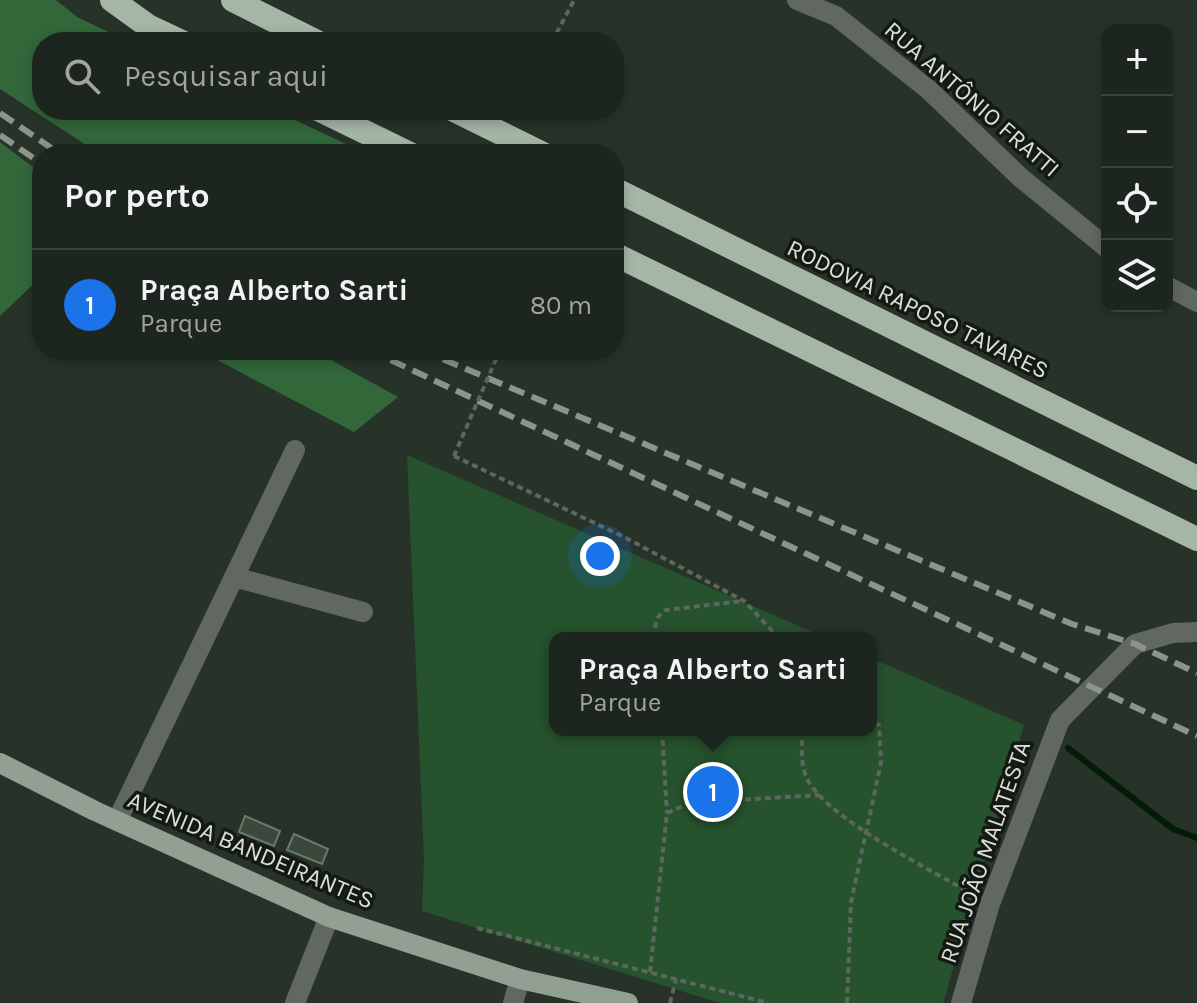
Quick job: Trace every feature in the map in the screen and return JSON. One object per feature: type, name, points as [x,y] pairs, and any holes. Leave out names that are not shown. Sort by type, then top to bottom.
[{"type":"highway","points":[[112,0],[161,32]]},
{"type":"highway","points":[[233,0],[297,32]]},
{"type":"highway","points":[[340,120],[390,144]]},
{"type":"highway","points":[[474,120],[523,144]]},
{"type":"highway","name":"RODOVIA RAPOSO TAVARES","points":[[624,194],[1197,478]]},
{"type":"highway","points":[[624,259],[1197,539]]},
{"type":"main road","name":"AVENIDA BANDEIRANTES","points":[[0,763],[117,821],[329,917],[520,979],[628,1003]]},
{"type":"street","name":"RUA ANTÔNIO FRATTI","points":[[797,0],[836,16],[929,90],[1021,178],[1101,243]]},
{"type":"street","points":[[1173,289],[1197,302]]},
{"type":"street","points":[[117,821],[295,450]]},
{"type":"street","points":[[234,577],[363,612]]},
{"type":"street","name":"RUA JOÃO MALATESTA","points":[[961,1003],[990,904],[1060,720],[1135,644],[1173,633],[1197,632]]},
{"type":"street","points":[[295,1003],[329,917]]},
{"type":"street","points":[[513,1003],[520,979]]},
{"type":"path","points":[[557,32],[574,0]]},
{"type":"path","points":[[496,360],[454,456],[624,537],[744,601],[773,632]]},
{"type":"path","points":[[656,632],[655,622],[659,614],[666,610],[744,601]]},
{"type":"path","points":[[847,1003],[851,902],[881,763],[877,724]]},
{"type":"path","points":[[650,972],[667,813],[662,736]]},
{"type":"path","points":[[803,736],[802,761],[808,783],[819,795],[866,831],[990,904]]},
{"type":"path","points":[[667,813],[690,803],[819,795]]},
{"type":"path","points":[[477,928],[768,1003]]},
{"type":"path","points":[[670,1003],[676,979]]},
{"type":"green space","points":[[0,0],[56,0],[77,17],[109,32],[32,32],[32,110],[0,89]]},
{"type":"green space","points":[[48,120],[295,120],[346,144],[85,144]]},
{"type":"green space","points":[[0,142],[32,166],[32,286],[0,316]]},
{"type":"green space","points":[[217,360],[331,360],[398,397],[354,432]]},
{"type":"green space","points":[[407,455],[812,632],[549,632],[549,736],[877,736],[877,661],[1024,725],[943,1003],[720,1003],[422,911],[424,860]]},
{"type":"building","points":[[245,816],[280,831],[274,846],[239,832]]},
{"type":"building","points":[[294,834],[328,849],[322,864],[287,850]]},
{"type":"waterway","points":[[1068,748],[1173,829],[1197,838]]},
{"type":"railway","points":[[0,113],[45,144]]},
{"type":"railway","points":[[0,135],[32,157]]},
{"type":"railway","points":[[390,360],[1197,736]]},
{"type":"railway","points":[[445,360],[1072,624],[1135,644],[1197,673]]},
{"type":"place","name":"Praça Alberto Sarti","points":[[713,792]]}]
